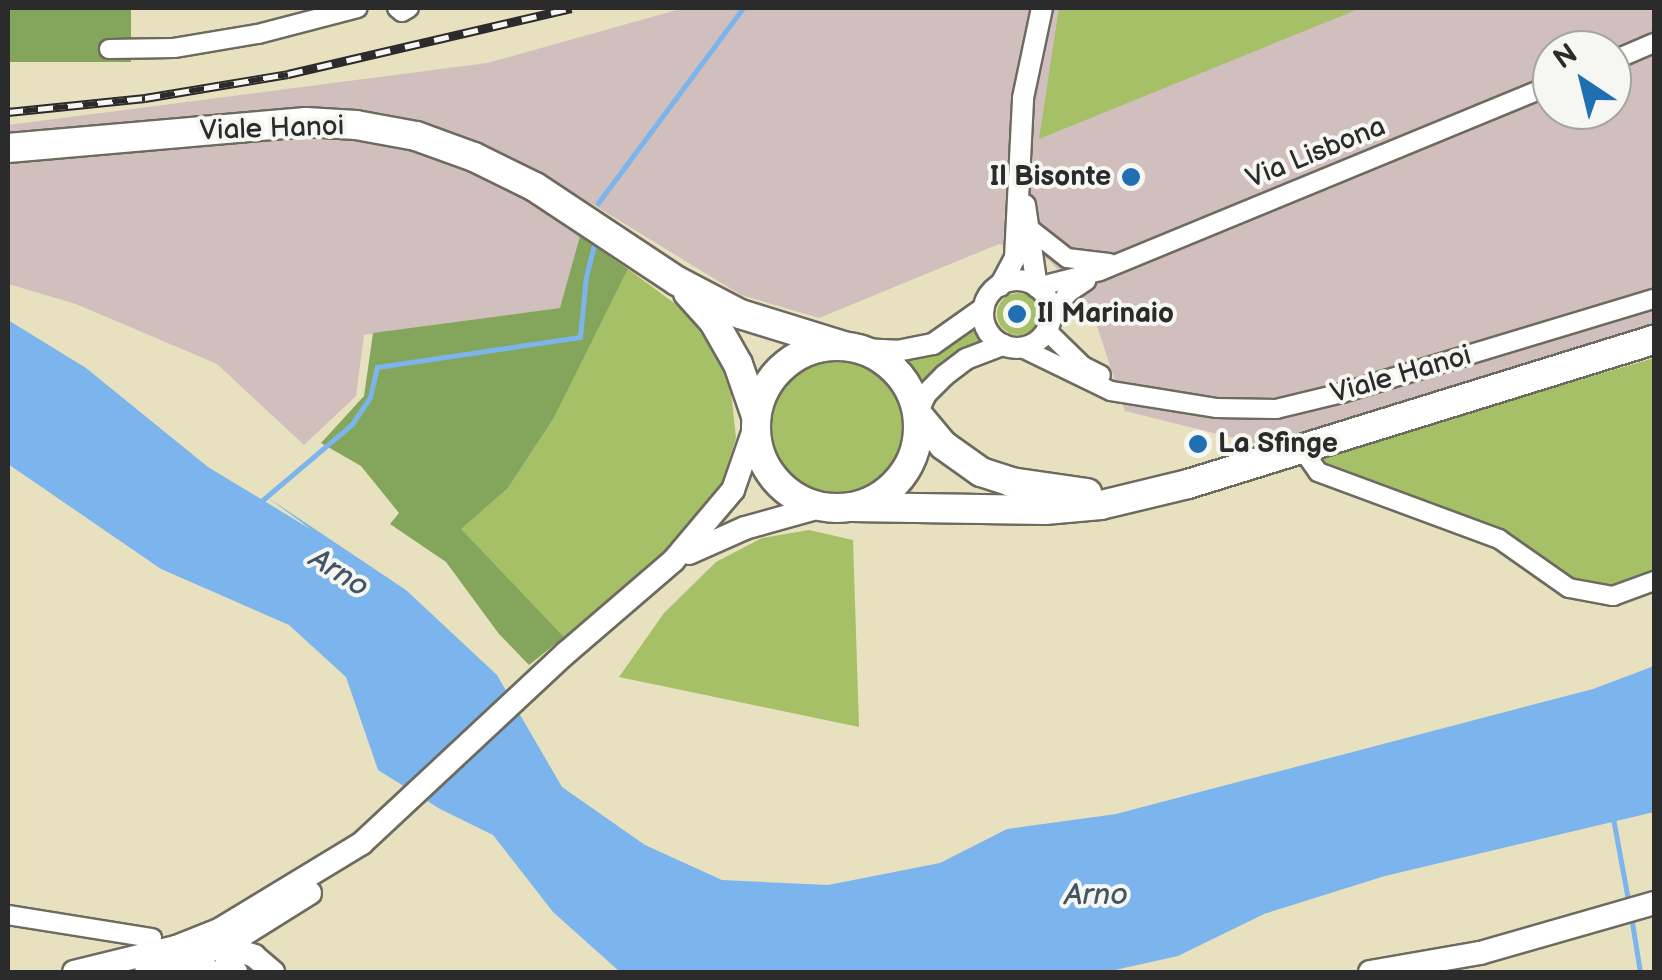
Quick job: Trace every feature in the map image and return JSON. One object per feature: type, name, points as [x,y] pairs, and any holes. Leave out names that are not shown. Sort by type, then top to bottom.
[{"type":"main road","name":"Viale Hanoi","points":[[8,148],[306,122],[356,125],[416,136],[474,157],[535,188],[678,281],[740,314],[853,347],[898,372],[918,413],[943,446],[981,472],[1065,492],[1134,496]]},
{"type":"main road","name":"Viale Hanoi","points":[[678,281],[722,336],[738,364],[756,421],[762,459],[781,487],[820,507],[1045,510],[1101,505],[1302,449],[1654,340]]},
{"type":"main road","name":"Viale Hanoi","points":[[756,421],[763,392],[777,372],[796,356],[820,347],[853,347]]},
{"type":"main road","points":[[852,508],[886,492],[910,464],[918,440],[918,413]]},
{"type":"main road","points":[[271,970],[265,944],[280,921],[566,653],[673,562],[732,490],[756,421]]},
{"type":"main road","points":[[673,562],[744,528],[820,507]]},
{"type":"main road","points":[[74,972],[176,947],[254,911],[361,844]]},
{"type":"main road","points":[[146,972],[227,945],[311,893]]},
{"type":"main road","points":[[1370,972],[1480,953],[1654,903]]},
{"type":"main road","points":[[236,972],[227,960],[227,945],[254,911]]},
{"type":"main road","points":[[176,947],[227,945],[254,956],[271,970]]},
{"type":"main road","points":[[166,972],[213,972]]},
{"type":"street","points":[[108,49],[174,48],[258,34],[358,8]]},
{"type":"street","points":[[1020,185],[1023,98],[1042,8]]},
{"type":"street","name":"Via Lisbona","points":[[1037,287],[1100,271],[1532,93]]},
{"type":"street","name":"Viale Hanoi","points":[[1020,185],[1037,287],[1049,323],[1083,366],[1142,396]]},
{"type":"street","name":"Viale Hanoi","points":[[853,347],[897,351],[932,344],[984,308],[1015,258],[1020,185]]},
{"type":"street","points":[[1030,229],[1067,258],[1080,263],[1119,263]]},
{"type":"street","name":"Via Lisbona","points":[[1049,323],[1068,294],[1100,271]]},
{"type":"street","points":[[1000,286],[1016,281],[1037,287]]},
{"type":"street","name":"Viale Hanoi","points":[[1012,347],[1091,384],[1142,396],[1216,408],[1276,409],[1342,393],[1654,298]]},
{"type":"street","points":[[984,308],[987,330],[1012,347]]},
{"type":"street","points":[[918,413],[926,394],[966,360],[1012,347],[1049,323]]},
{"type":"street","points":[[1302,449],[1318,472],[1499,539],[1570,588],[1613,596],[1654,581]]},
{"type":"street","points":[[8,915],[152,938]]},
{"type":"shaded area","points":[[684,8],[1654,8],[1654,325],[1266,446],[1125,411],[1090,305],[1049,260],[999,244],[819,318],[741,295],[589,202],[561,308],[364,335],[356,396],[304,445],[217,364],[76,304],[8,284],[8,125],[487,63]]},
{"type":"green space","points":[[8,8],[131,8],[131,62],[8,62]]},
{"type":"green space","points":[[1059,8],[1361,8],[1039,139]]},
{"type":"green space","points":[[580,236],[628,269],[554,418],[508,488],[461,529],[564,637],[529,665],[499,634],[446,562],[390,524],[399,513],[361,466],[321,443],[364,396],[373,333],[560,308]]},
{"type":"green space","points":[[628,269],[704,325],[730,383],[736,438],[718,496],[675,542],[564,637],[460,529],[508,488],[554,418]]},
{"type":"green space","points":[[1018,293],[1033,299],[1039,314],[1033,329],[1018,335],[1003,329],[997,314],[1003,299]]},
{"type":"green space","points":[[974,325],[983,343],[927,385],[905,356]]},
{"type":"green space","points":[[1654,358],[1654,574],[1604,590],[1573,582],[1325,468],[1319,457]]},
{"type":"green space","points":[[837,359],[863,364],[885,379],[900,401],[905,427],[900,453],[885,475],[863,490],[837,495],[811,490],[789,475],[774,453],[769,427],[774,401],[789,379],[811,364]]},
{"type":"green space","points":[[809,530],[853,540],[859,727],[619,677],[664,613],[716,562],[762,538]]},
{"type":"water","name":"Arno","points":[[8,320],[86,368],[208,467],[312,530],[267,497],[406,590],[497,675],[562,787],[645,845],[722,880],[828,885],[940,863],[1007,829],[1116,814],[1593,689],[1654,666],[1654,812],[1385,876],[1264,914],[1178,956],[1106,972],[620,972],[553,912],[493,835],[440,809],[378,770],[346,677],[289,625],[161,569],[8,464]]},
{"type":"waterway","points":[[598,203],[743,8]]},
{"type":"waterway","points":[[259,503],[352,424],[370,397],[377,367],[580,337],[586,277],[595,240]]},
{"type":"waterway","points":[[1613,818],[1629,905]]},
{"type":"waterway","points":[[1631,916],[1640,972]]},
{"type":"railway","points":[[8,112],[145,98],[288,74],[571,8]]},
{"type":"place","name":"Il Bisonte","points":[[1131,177]]},
{"type":"place","name":"Il Marinaio","points":[[1017,314]]},
{"type":"place","name":"La Sfinge","points":[[1198,444]]}]
